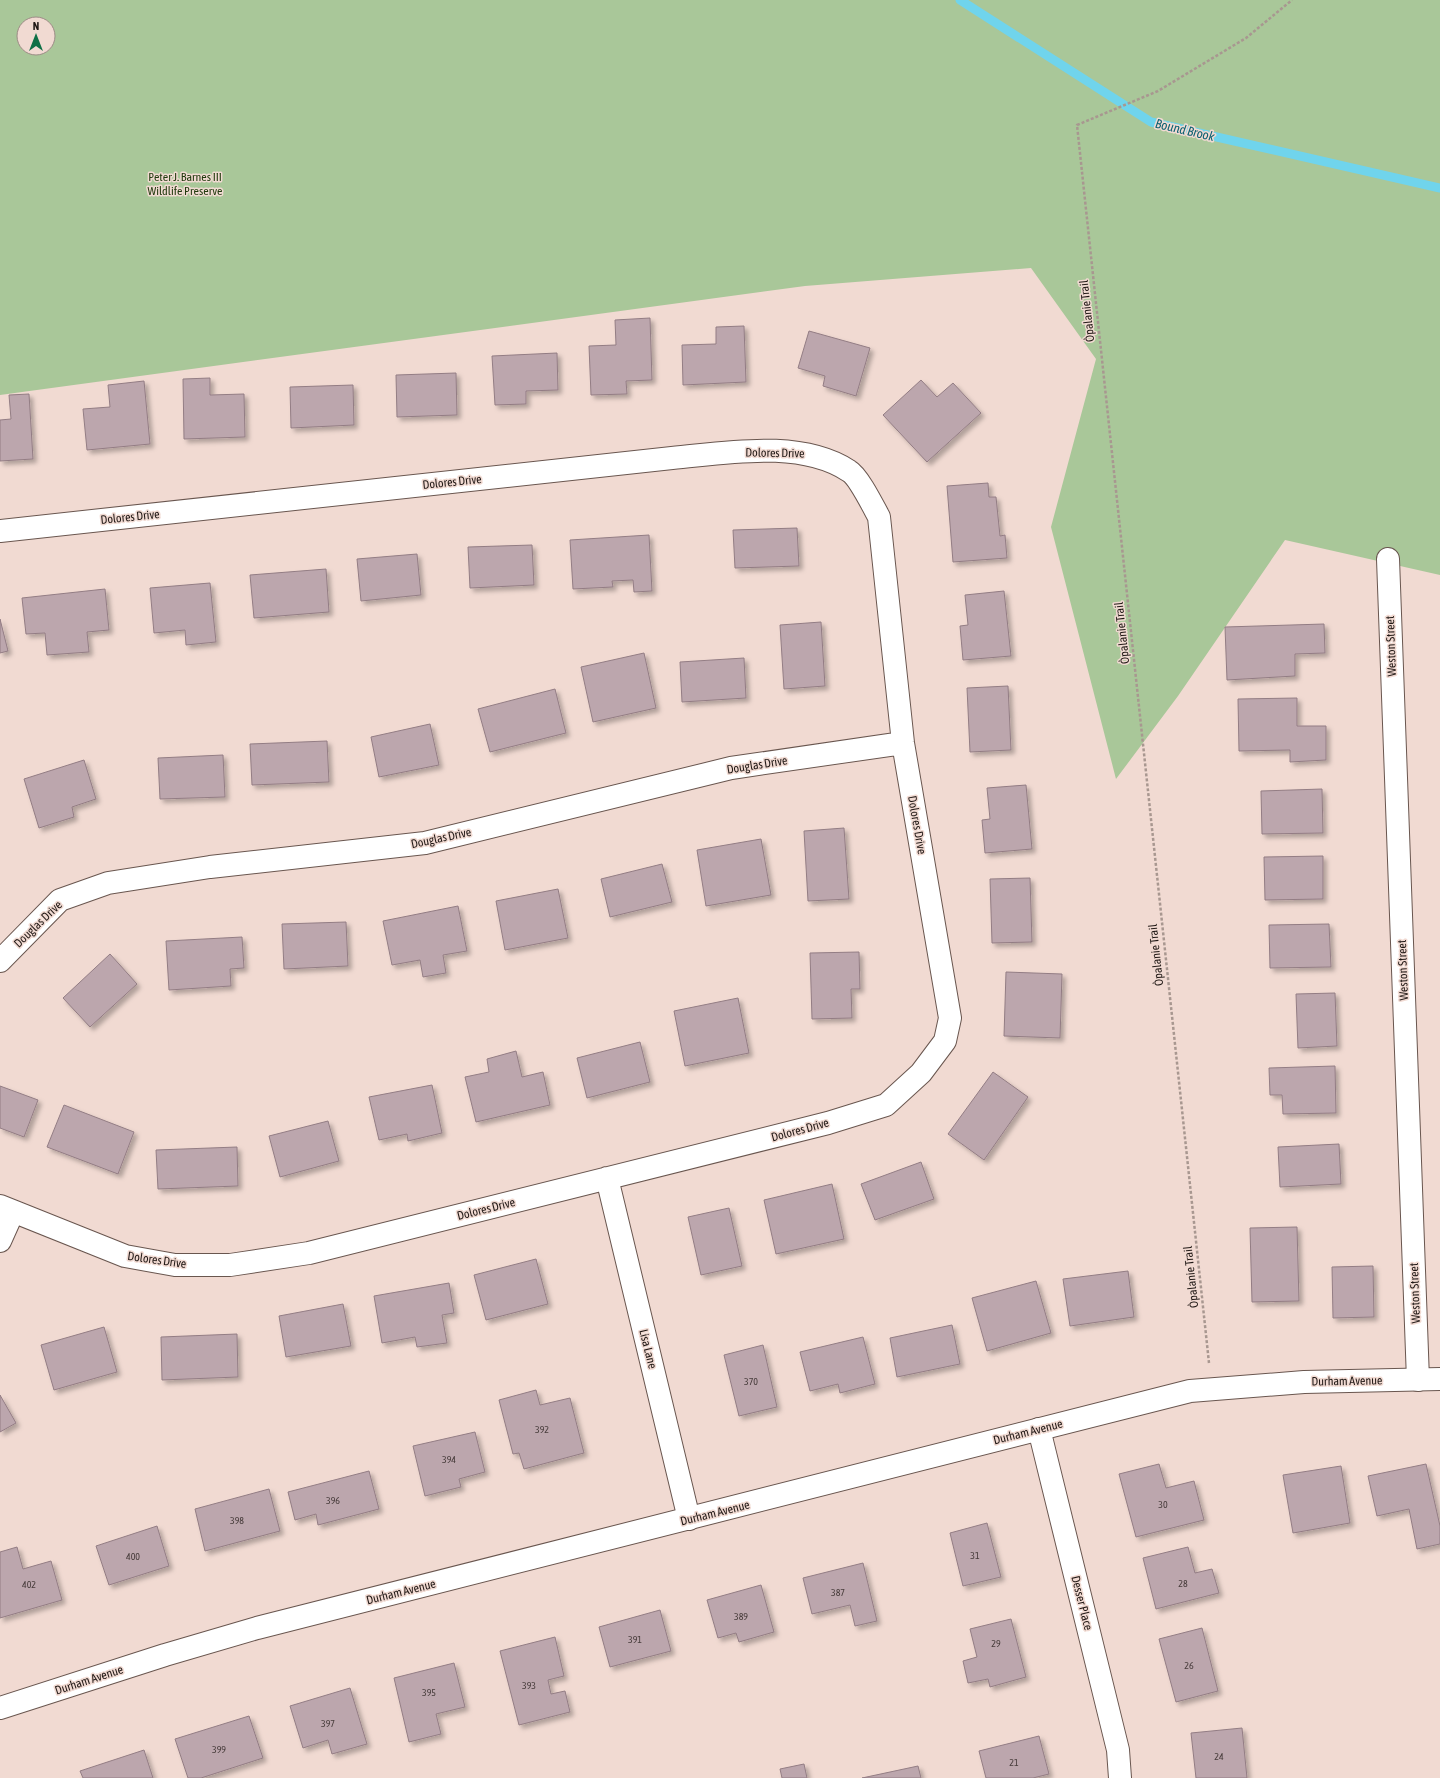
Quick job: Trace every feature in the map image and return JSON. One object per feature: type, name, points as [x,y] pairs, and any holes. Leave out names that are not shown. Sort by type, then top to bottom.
[{"type":"street","name":"Dolores Drive","points":[[0,531],[672,458],[757,451],[811,454],[850,471],[879,517],[903,743],[950,1018],[945,1041],[921,1073],[886,1105],[828,1123],[309,1253],[230,1265],[175,1265],[125,1256],[6,1209]]},
{"type":"street","name":"Weston Street","points":[[1388,559],[1418,1380]]},
{"type":"street","name":"Douglas Drive","points":[[0,961],[60,900],[108,883],[210,867],[425,843],[731,768],[903,743]]},
{"type":"street","name":"Lisa Lane","points":[[607,1178],[689,1519]]},
{"type":"street","points":[[0,1241],[6,1209]]},
{"type":"street","name":"Durham Avenue","points":[[0,1708],[165,1655],[257,1628],[1190,1392],[1212,1388],[1304,1382],[1440,1380]]},
{"type":"street","name":"Desser Place","points":[[1039,1429],[1118,1750],[1120,1778]]},
{"type":"path","name":"Òpalanie Trail","points":[[1212,1388],[1077,125],[1158,90],[1246,38],[1292,0]]},
{"type":"green space","name":"Peter J. Barnes III Wildlife Preserve","points":[[0,0],[1440,0],[1440,575],[1285,540],[1178,696],[1116,779],[1051,527],[1096,359],[1031,268],[805,286],[0,395]]},
{"type":"building","points":[[650,318],[652,380],[626,381],[627,394],[591,395],[589,346],[616,345],[615,320]]},
{"type":"building","points":[[744,326],[746,382],[683,385],[682,345],[716,344],[716,327]]},
{"type":"building","points":[[809,331],[870,348],[856,396],[823,386],[825,376],[798,368]]},
{"type":"building","points":[[557,353],[558,390],[526,391],[526,404],[495,405],[492,356]]},
{"type":"building","points":[[456,373],[457,415],[397,417],[396,375]]},
{"type":"building","points":[[210,378],[210,395],[244,394],[245,437],[184,439],[183,379]]},
{"type":"building","points":[[921,380],[937,397],[953,383],[981,413],[927,462],[883,415]]},
{"type":"building","points":[[144,381],[150,444],[87,450],[83,409],[110,407],[108,385]]},
{"type":"building","points":[[353,385],[354,425],[291,428],[290,387]]},
{"type":"building","points":[[29,394],[33,459],[0,461],[0,420],[11,419],[9,395]]},
{"type":"building","points":[[988,483],[989,497],[996,497],[1000,536],[1005,535],[1007,558],[953,562],[947,486]]},
{"type":"building","points":[[797,528],[799,566],[735,568],[733,530]]},
{"type":"building","points":[[649,535],[652,591],[634,592],[633,580],[612,581],[613,587],[573,589],[570,540]]},
{"type":"building","points":[[532,545],[534,585],[470,588],[468,547]]},
{"type":"building","points":[[417,554],[421,595],[361,601],[357,559]]},
{"type":"building","points":[[326,569],[329,612],[254,618],[250,575]]},
{"type":"building","points":[[210,583],[216,642],[186,645],[185,630],[154,633],[150,588]]},
{"type":"building","points":[[105,589],[109,630],[87,632],[89,652],[47,655],[45,633],[26,634],[22,598]]},
{"type":"building","points":[[1004,591],[1011,656],[963,660],[960,626],[968,625],[965,595]]},
{"type":"building","points":[[0,619],[8,651],[0,653]]},
{"type":"building","points":[[821,622],[825,686],[784,689],[780,625]]},
{"type":"building","points":[[1324,624],[1325,653],[1295,654],[1295,676],[1227,680],[1225,627]]},
{"type":"building","points":[[644,653],[656,708],[593,722],[581,667]]},
{"type":"building","points":[[744,658],[746,698],[682,702],[680,662]]},
{"type":"building","points":[[1008,686],[1011,750],[970,752],[967,688]]},
{"type":"building","points":[[555,689],[566,733],[490,752],[478,709]]},
{"type":"building","points":[[1297,698],[1297,726],[1326,726],[1326,760],[1290,762],[1290,750],[1239,751],[1238,699]]},
{"type":"building","points":[[430,724],[439,765],[379,777],[371,737]]},
{"type":"building","points":[[327,741],[329,782],[252,785],[250,744]]},
{"type":"building","points":[[223,755],[225,797],[160,799],[158,758]]},
{"type":"building","points":[[84,760],[96,799],[72,807],[74,817],[39,828],[24,779]]},
{"type":"building","points":[[1026,785],[1032,849],[985,853],[982,820],[990,819],[987,788]]},
{"type":"building","points":[[1322,789],[1323,833],[1262,834],[1261,791]]},
{"type":"building","points":[[844,828],[849,899],[808,901],[804,831]]},
{"type":"building","points":[[761,839],[771,895],[706,906],[697,850]]},
{"type":"building","points":[[1323,856],[1323,899],[1265,900],[1264,857]]},
{"type":"building","points":[[662,864],[672,902],[610,917],[601,879]]},
{"type":"building","points":[[1030,878],[1032,942],[992,943],[990,879]]},
{"type":"building","points":[[558,889],[568,938],[505,950],[496,901]]},
{"type":"building","points":[[458,906],[467,951],[443,955],[446,973],[423,977],[420,960],[392,965],[383,921]]},
{"type":"building","points":[[346,922],[348,966],[284,969],[282,924]]},
{"type":"building","points":[[1329,924],[1331,967],[1270,968],[1269,925]]},
{"type":"building","points":[[242,937],[244,968],[230,969],[231,986],[169,990],[166,941]]},
{"type":"building","points":[[859,952],[860,989],[851,989],[852,1018],[812,1019],[810,953]]},
{"type":"building","points":[[110,954],[137,984],[90,1027],[63,998]]},
{"type":"building","points":[[1006,972],[1062,974],[1060,1038],[1004,1036]]},
{"type":"building","points":[[1335,993],[1337,1046],[1298,1048],[1296,994]]},
{"type":"building","points":[[738,998],[749,1053],[685,1066],[674,1011]]},
{"type":"building","points":[[640,1042],[650,1082],[587,1098],[577,1058]]},
{"type":"building","points":[[516,1051],[522,1077],[543,1072],[550,1105],[476,1122],[465,1077],[489,1072],[487,1059]]},
{"type":"building","points":[[1335,1066],[1336,1113],[1283,1114],[1282,1095],[1270,1095],[1269,1068]]},
{"type":"building","points":[[993,1072],[1028,1097],[984,1160],[948,1134]]},
{"type":"building","points":[[432,1085],[442,1133],[408,1141],[407,1134],[379,1140],[369,1097]]},
{"type":"building","points":[[0,1086],[38,1100],[24,1137],[0,1128]]},
{"type":"building","points":[[64,1105],[134,1132],[118,1174],[47,1147]]},
{"type":"building","points":[[328,1121],[339,1161],[280,1177],[269,1136]]},
{"type":"building","points":[[1339,1144],[1341,1184],[1280,1187],[1278,1147]]},
{"type":"building","points":[[237,1147],[238,1186],[158,1189],[156,1150]]},
{"type":"building","points":[[921,1162],[934,1199],[875,1220],[861,1184]]},
{"type":"building","points":[[832,1184],[844,1239],[776,1254],[764,1200]]},
{"type":"building","points":[[729,1208],[742,1266],[701,1275],[688,1217]]},
{"type":"building","points":[[1297,1227],[1299,1301],[1252,1302],[1250,1228]]},
{"type":"building","points":[[536,1259],[548,1304],[486,1320],[474,1275]]},
{"type":"building","points":[[1373,1266],[1374,1317],[1333,1318],[1332,1267]]},
{"type":"building","points":[[1128,1271],[1134,1317],[1070,1326],[1063,1279]]},
{"type":"building","points":[[1036,1281],[1051,1333],[987,1351],[972,1298]]},
{"type":"building","points":[[449,1283],[454,1313],[442,1315],[447,1343],[417,1347],[415,1337],[382,1343],[374,1296]]},
{"type":"building","points":[[343,1304],[351,1346],[286,1357],[279,1316]]},
{"type":"building","points":[[952,1325],[960,1364],[897,1377],[890,1338]]},
{"type":"building","points":[[104,1327],[117,1372],[54,1390],[41,1345]]},
{"type":"building","points":[[237,1334],[238,1377],[162,1380],[161,1337]]},
{"type":"building","points":[[863,1337],[875,1384],[840,1393],[838,1384],[810,1391],[800,1352]]},
{"type":"building","points":[[763,1345],[777,1407],[739,1416],[724,1355]]},
{"type":"building","points":[[536,1390],[540,1405],[570,1398],[584,1453],[524,1469],[519,1453],[513,1454],[499,1400]]},
{"type":"building","points":[[0,1395],[16,1423],[0,1432]]},
{"type":"building","points":[[475,1432],[485,1472],[459,1479],[461,1487],[425,1496],[413,1446]]},
{"type":"building","points":[[1159,1464],[1166,1488],[1194,1481],[1204,1520],[1136,1537],[1119,1474]]},
{"type":"building","points":[[1426,1464],[1440,1526],[1440,1544],[1417,1549],[1409,1509],[1377,1516],[1368,1476]]},
{"type":"building","points":[[1341,1466],[1350,1523],[1293,1533],[1283,1475]]},
{"type":"building","points":[[369,1471],[379,1509],[318,1525],[316,1514],[295,1520],[288,1492]]},
{"type":"building","points":[[269,1489],[280,1531],[205,1551],[195,1509]]},
{"type":"building","points":[[987,1523],[1001,1577],[963,1586],[950,1533]]},
{"type":"building","points":[[157,1526],[169,1566],[109,1585],[96,1546]]},
{"type":"building","points":[[17,1547],[23,1569],[51,1561],[62,1600],[0,1618],[0,1552]]},
{"type":"building","points":[[1188,1547],[1195,1573],[1212,1569],[1219,1593],[1156,1609],[1143,1558]]},
{"type":"building","points":[[863,1563],[877,1621],[855,1626],[850,1605],[812,1614],[803,1578]]},
{"type":"building","points":[[761,1585],[774,1632],[739,1642],[736,1633],[718,1638],[707,1600]]},
{"type":"building","points":[[660,1610],[671,1651],[610,1667],[599,1627]]},
{"type":"building","points":[[1011,1619],[1026,1677],[990,1687],[988,1679],[968,1683],[963,1661],[977,1657],[970,1629]]},
{"type":"building","points":[[1202,1628],[1218,1691],[1176,1702],[1159,1639]]},
{"type":"building","points":[[555,1637],[564,1676],[548,1680],[551,1694],[565,1691],[570,1712],[519,1725],[500,1651]]},
{"type":"building","points":[[454,1663],[465,1707],[436,1714],[441,1734],[409,1742],[394,1678]]},
{"type":"building","points":[[350,1688],[367,1744],[332,1754],[328,1740],[303,1748],[290,1706]]},
{"type":"building","points":[[249,1716],[263,1758],[201,1778],[188,1778],[175,1739]]},
{"type":"building","points":[[1242,1728],[1247,1778],[1196,1778],[1191,1733]]},
{"type":"building","points":[[1039,1736],[1049,1774],[1033,1778],[986,1778],[979,1751]]},
{"type":"building","points":[[144,1750],[153,1778],[83,1778],[80,1771]]},
{"type":"building","points":[[804,1764],[807,1778],[782,1778],[780,1769]]},
{"type":"building","points":[[918,1766],[921,1778],[862,1778]]},
{"type":"waterway","name":"Bound Brook","points":[[960,0],[1151,122],[1440,188]]}]
